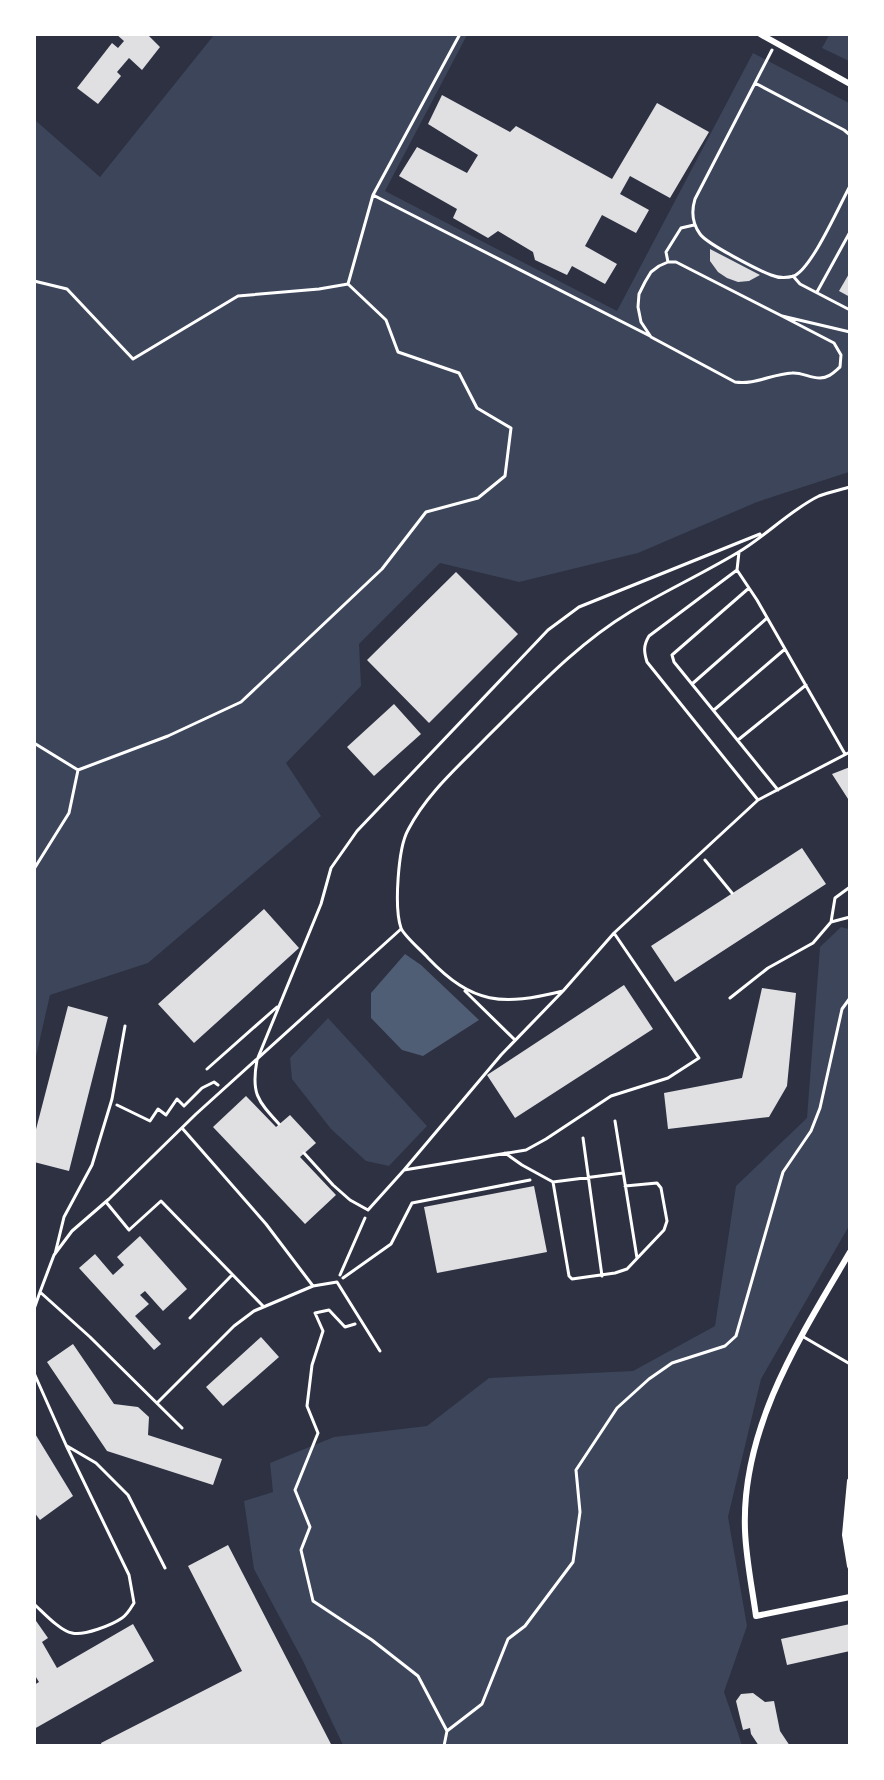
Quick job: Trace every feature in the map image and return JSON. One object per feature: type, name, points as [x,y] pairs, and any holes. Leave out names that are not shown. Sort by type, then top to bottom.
[{"type":"street","points":[[760,34],[849,84]]},
{"type":"street","points":[[849,1252],[802,1336],[758,1431],[747,1486],[745,1528],[756,1616],[849,1597]]},
{"type":"street","points":[[849,1481],[844,1535],[849,1566]]},
{"type":"lane","points":[[515,1041],[464,989],[446,976],[401,929],[398,866],[407,831],[430,795],[568,656],[629,612],[739,552],[819,497],[849,487]]},
{"type":"lane","points":[[279,1124],[257,1096],[254,1080],[257,1060],[321,904],[331,868],[357,831],[548,630],[579,607],[765,532]]},
{"type":"lane","points":[[304,1153],[333,1185],[350,1200],[368,1210],[515,1041],[614,933],[758,800],[847,753],[737,570],[739,552]]},
{"type":"lane","points":[[737,570],[649,636],[644,652],[647,662],[758,800]]},
{"type":"lane","points":[[749,588],[672,655],[674,662],[778,790]]},
{"type":"lane","points":[[692,684],[767,618]]},
{"type":"lane","points":[[714,710],[785,649]]},
{"type":"lane","points":[[738,740],[806,685]]},
{"type":"lane","points":[[54,1255],[72,1230],[106,1202],[267,1048],[401,929]]},
{"type":"lane","points":[[404,1170],[526,1150],[612,1096],[668,1078],[699,1058],[614,933]]},
{"type":"lane","points":[[464,989],[486,997],[511,1000],[536,998],[563,991]]},
{"type":"lane","points":[[207,1069],[278,1006]]},
{"type":"lane","points":[[34,1309],[54,1255],[63,1217],[92,1165],[111,1103],[125,1026]]},
{"type":"lane","points":[[615,1121],[637,1258]]},
{"type":"lane","points":[[182,1128],[266,1224],[313,1286]]},
{"type":"lane","points":[[583,1138],[602,1276]]},
{"type":"lane","points":[[505,1153],[553,1182],[623,1173]]},
{"type":"lane","points":[[553,1182],[568,1276],[572,1279],[602,1276],[627,1269],[664,1230],[667,1221],[661,1188],[657,1183],[625,1186]]},
{"type":"lane","points":[[106,1202],[129,1230],[161,1201],[262,1306]]},
{"type":"lane","points":[[190,1318],[232,1275]]},
{"type":"lane","points":[[157,1403],[234,1326],[262,1306],[313,1286],[337,1282],[380,1351]]},
{"type":"lane","points":[[40,1292],[90,1337],[182,1428]]},
{"type":"lane","points":[[802,1336],[849,1364]]},
{"type":"lane","points":[[34,1373],[129,1575],[134,1603],[125,1617],[111,1625],[89,1632],[72,1634],[55,1623],[34,1604]]},
{"type":"lane","points":[[66,1445],[96,1463],[128,1495],[165,1568]]},
{"type":"path","points":[[348,284],[373,195],[460,34]]},
{"type":"path","points":[[776,43],[695,200],[692,209],[695,225],[705,241],[772,276],[793,276],[805,268],[810,261],[849,186]]},
{"type":"path","points":[[755,83],[844,130],[849,135]]},
{"type":"path","points":[[373,195],[735,381],[756,382],[794,372],[820,378],[832,375],[840,367],[841,355],[834,343],[676,262],[668,262],[651,272],[639,294],[638,307],[641,321],[651,337]]},
{"type":"path","points":[[668,262],[666,252],[681,228],[695,225]]},
{"type":"path","points":[[817,292],[849,232]]},
{"type":"path","points":[[793,276],[800,284],[849,310]]},
{"type":"path","points":[[34,281],[67,289],[133,359],[238,296],[319,289],[348,284]]},
{"type":"path","points":[[78,770],[168,736],[241,702],[382,569],[426,512],[478,498],[505,476],[511,428],[477,408],[459,373],[398,352],[386,320],[348,284]]},
{"type":"path","points":[[782,316],[849,332]]},
{"type":"path","points":[[34,743],[78,770]]},
{"type":"path","points":[[34,869],[69,813],[78,770]]},
{"type":"path","points":[[700,853],[732,893]]},
{"type":"path","points":[[730,998],[768,968],[813,943],[831,922],[835,898],[849,887]]},
{"type":"path","points":[[831,922],[849,917]]},
{"type":"path","points":[[447,1731],[482,1704],[508,1640],[525,1626],[573,1562],[580,1512],[576,1470],[617,1408],[649,1379],[672,1363],[725,1346],[736,1336],[783,1172],[811,1131],[820,1108],[842,1009],[849,998]]},
{"type":"path","points":[[111,1103],[150,1121],[158,1109],[166,1115],[177,1099],[184,1106],[202,1088],[214,1082]]},
{"type":"path","points":[[337,1282],[391,1244],[412,1203],[546,1177]]},
{"type":"path","points":[[337,1282],[368,1210]]},
{"type":"path","points":[[362,1323],[345,1327],[329,1310],[315,1313],[323,1332],[312,1365],[308,1406],[318,1433],[295,1490],[310,1527],[302,1550],[313,1601],[372,1640],[418,1676],[447,1731],[444,1746]]},
{"type":"shaded area","points":[[214,35],[467,35],[385,191],[617,311],[753,53],[849,103],[849,472],[757,502],[638,553],[519,582],[440,563],[359,644],[361,686],[286,763],[321,816],[148,963],[50,995],[35,1061],[35,120],[100,177]]},
{"type":"shaded area","points":[[829,35],[849,35],[849,61],[822,48]]},
{"type":"shaded area","points":[[841,927],[849,929],[849,1226],[761,1379],[728,1517],[747,1626],[724,1692],[742,1745],[343,1745],[302,1659],[254,1569],[244,1501],[273,1492],[270,1463],[334,1437],[427,1426],[489,1378],[633,1371],[715,1326],[736,1186],[807,1118],[820,947]]},
{"type":"shaded area","points":[[405,954],[421,965],[479,1020],[423,1056],[402,1050],[371,1018],[371,993]]},
{"type":"shaded area","points":[[328,1018],[427,1126],[389,1166],[366,1161],[331,1129],[292,1079],[290,1058]]},
{"type":"building","points":[[116,34],[147,34],[160,47],[142,70],[129,58],[117,72],[121,76],[98,104],[77,88],[112,43],[118,48],[124,41]]},
{"type":"building","points":[[442,95],[510,132],[516,126],[612,179],[657,103],[709,132],[670,198],[630,176],[620,194],[649,210],[636,233],[602,215],[585,246],[617,264],[605,284],[572,266],[567,275],[535,260],[533,252],[498,231],[488,238],[453,218],[457,209],[399,176],[417,147],[467,173],[478,155],[428,124]]},
{"type":"building","points":[[710,249],[760,275],[749,281],[738,282],[727,278],[718,272],[710,261]]},
{"type":"building","points":[[850,272],[850,297],[839,291]]},
{"type":"building","points":[[456,572],[518,634],[429,723],[367,660]]},
{"type":"building","points":[[394,704],[421,734],[374,776],[347,747]]},
{"type":"building","points":[[850,767],[850,802],[832,774]]},
{"type":"building","points":[[802,848],[826,884],[675,982],[651,946]]},
{"type":"building","points":[[264,909],[299,948],[194,1043],[158,1004]]},
{"type":"building","points":[[624,985],[653,1029],[515,1118],[487,1075]]},
{"type":"building","points":[[762,988],[796,993],[787,1086],[769,1117],[668,1129],[664,1093],[742,1078]]},
{"type":"building","points":[[68,1006],[108,1017],[69,1171],[34,1162],[34,1137]]},
{"type":"building","points":[[246,1096],[276,1127],[290,1115],[316,1143],[300,1157],[336,1195],[305,1224],[213,1127]]},
{"type":"building","points":[[534,1186],[547,1252],[437,1273],[424,1207]]},
{"type":"building","points":[[140,1236],[187,1289],[163,1311],[145,1291],[140,1295],[149,1304],[135,1316],[161,1344],[154,1350],[79,1268],[95,1254],[113,1275],[124,1265],[117,1257]]},
{"type":"building","points":[[261,1337],[279,1357],[223,1406],[206,1387]]},
{"type":"building","points":[[73,1344],[114,1404],[138,1407],[149,1417],[148,1435],[222,1459],[213,1485],[107,1451],[47,1362]]},
{"type":"building","points":[[34,1432],[73,1496],[40,1520],[34,1512]]},
{"type":"building","points":[[228,1545],[332,1746],[102,1746],[101,1743],[242,1671],[188,1566]]},
{"type":"building","points":[[34,1618],[48,1638],[42,1642],[57,1668],[133,1624],[154,1661],[34,1729],[34,1685],[39,1682],[34,1674]]},
{"type":"building","points":[[850,1624],[850,1651],[787,1665],[781,1639]]},
{"type":"building","points":[[753,1693],[765,1702],[774,1701],[780,1731],[790,1746],[759,1746],[750,1728],[743,1730],[736,1701],[741,1694]]}]
